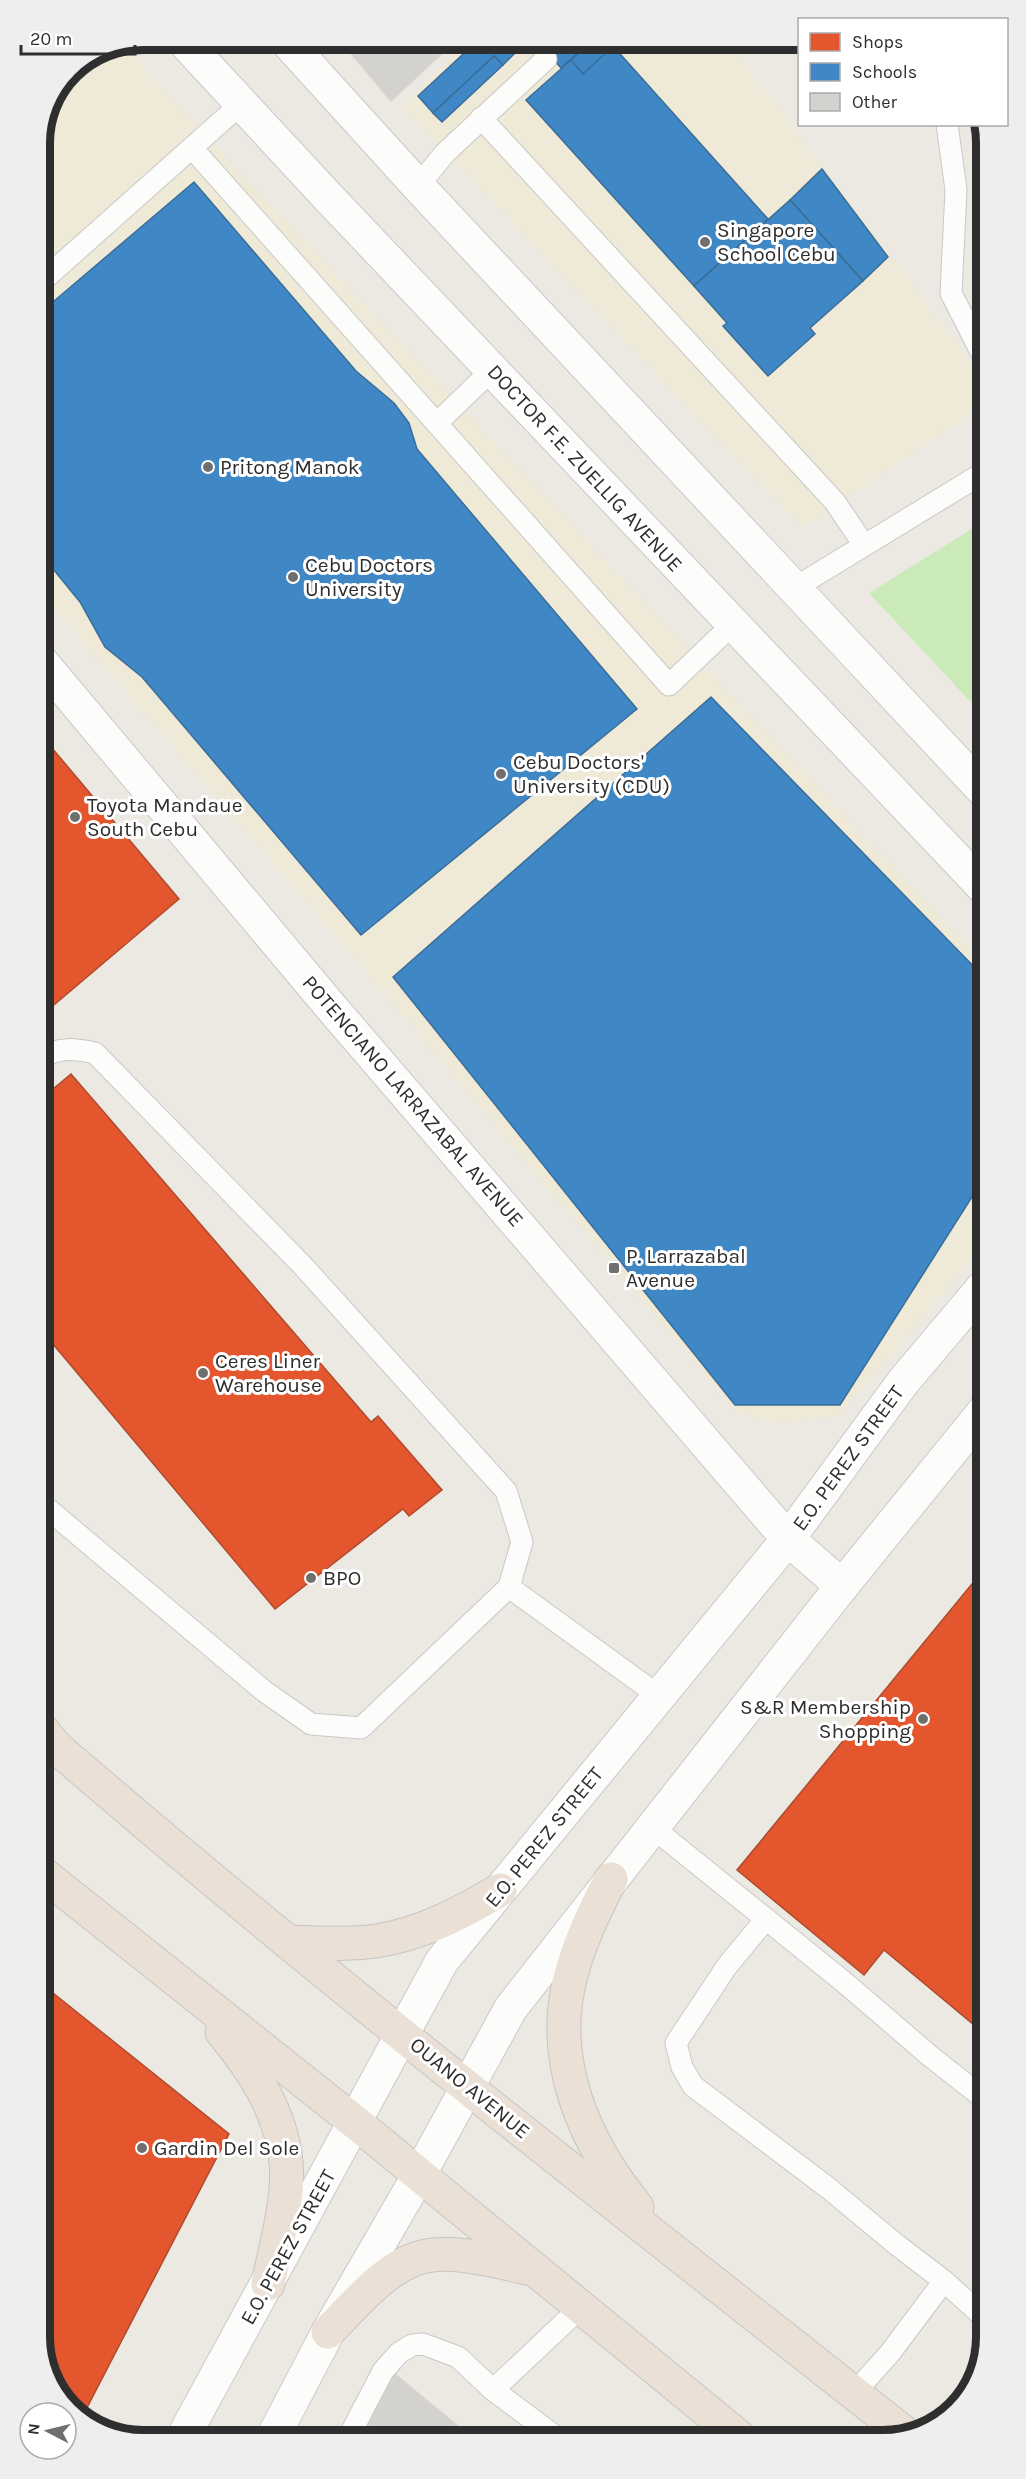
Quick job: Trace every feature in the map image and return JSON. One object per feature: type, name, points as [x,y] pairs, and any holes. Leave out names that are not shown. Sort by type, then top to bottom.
[{"type":"highway","name":"OUANO AVENUE","points":[[50,1740],[199,1871],[467,2087],[899,2428]]},
{"type":"highway","points":[[611,1879],[588,1925],[570,1977],[563,2032],[568,2076],[583,2121],[604,2163],[619,2186],[673,2250]]},
{"type":"highway","points":[[50,1880],[356,2123],[730,2430]]},
{"type":"highway","points":[[288,1942],[353,1943],[398,1936],[440,1923],[500,1890]]},
{"type":"highway","points":[[184,1987],[251,2071],[279,2124],[286,2163],[285,2180],[280,2225],[268,2284]]},
{"type":"highway","points":[[328,2332],[390,2271],[420,2256],[464,2255],[537,2271]]},
{"type":"street","name":"DOCTOR F.E. ZUELLIG AVENUE","points":[[192,50],[976,880]]},
{"type":"street","points":[[295,50],[418,186],[976,783]]},
{"type":"street","name":"POTENCIANO LARRAZABAL AVENUE","points":[[50,672],[331,1007],[788,1539],[842,1586]]},
{"type":"street","name":"E.O. PEREZ STREET","points":[[188,2429],[356,2123],[442,1961],[788,1539],[903,1382],[976,1295]]},
{"type":"street","points":[[277,2429],[328,2332],[419,2175],[511,2008],[842,1586],[976,1435]]},
{"type":"lane","points":[[418,186],[445,153],[546,59]]},
{"type":"lane","points":[[50,274],[242,103]]},
{"type":"lane","points":[[481,118],[835,502],[864,545]]},
{"type":"lane","points":[[946,126],[956,190],[951,293],[976,342]]},
{"type":"lane","points":[[192,148],[669,685],[733,624]]},
{"type":"lane","points":[[437,423],[492,370]]},
{"type":"lane","points":[[793,589],[976,477]]},
{"type":"lane","points":[[50,1052],[74,1048],[95,1053],[303,1266],[506,1491],[522,1542],[509,1587],[361,1728],[310,1724],[264,1690],[50,1511]]},
{"type":"lane","points":[[509,1587],[659,1696]]},
{"type":"lane","points":[[652,1827],[976,2092]]},
{"type":"lane","points":[[766,1919],[727,1966],[676,2043],[682,2067],[693,2086],[819,2180],[944,2281],[976,2310]]},
{"type":"lane","points":[[854,2393],[890,2353],[944,2281]]},
{"type":"lane","points":[[493,2390],[581,2307]]},
{"type":"lane","points":[[353,2429],[383,2371],[399,2353],[411,2345],[423,2344],[458,2357],[493,2390],[546,2430]]},
{"type":"shaded area","name":"Singapore School Cebu","points":[[459,50],[734,50],[976,369],[976,410],[802,528],[402,106]]},
{"type":"shaded area","name":"Cebu Doctors' University (CDU)","points":[[124,51],[129,51],[161,88],[976,955],[976,1253],[840,1415],[782,1424],[736,1412],[352,955],[50,604],[50,136],[59,101],[69,86],[96,62]]},
{"type":"green space","points":[[976,526],[976,708],[869,593]]},
{"type":"building: Shops","name":"Toyota Mandaue South Cebu","points":[[50,746],[179,899],[50,1008]]},
{"type":"building: Shops","name":"Ceres Liner Warehouse","points":[[71,1074],[371,1422],[378,1416],[442,1490],[409,1516],[403,1509],[275,1609],[50,1341],[50,1092]]},
{"type":"building: Shops","name":"S&R Membership Shopping","points":[[976,1579],[976,2027],[884,1950],[864,1975],[737,1870]]},
{"type":"building: Shops","points":[[50,1991],[229,2134],[86,2410],[65,2388],[54,2367],[51,2355]]},
{"type":"building: Schools","points":[[467,50],[514,50],[516,52],[503,65],[494,56],[433,113],[418,96]]},
{"type":"building: Schools","points":[[545,50],[581,50],[561,68]]},
{"type":"building: Schools","points":[[582,50],[609,50],[583,74],[571,60]]},
{"type":"building: Schools","points":[[609,50],[617,50],[768,219],[694,286],[526,100],[571,60],[583,74]]},
{"type":"building: Schools","points":[[494,56],[503,65],[442,122],[433,113]]},
{"type":"building: Schools","points":[[822,169],[888,257],[863,281],[790,200]]},
{"type":"building: Schools","name":"Cebu Doctors University","points":[[194,182],[356,371],[394,403],[409,423],[417,449],[637,709],[361,935],[142,677],[105,647],[80,602],[50,565],[50,304]]},
{"type":"building: Schools","points":[[790,200],[863,281],[810,328],[815,334],[768,376],[723,326],[727,323],[694,286]]},
{"type":"building: Schools","points":[[711,697],[976,969],[976,1191],[840,1405],[735,1405],[393,977]]},
{"type":"building: Other","points":[[348,50],[446,50],[391,101]]},
{"type":"building: Other","points":[[395,2374],[462,2429],[366,2429]]},
{"type":"place","name":"Singapore School Cebu","points":[[705,242]]},
{"type":"place","name":"Pritong Manok","points":[[208,467]]},
{"type":"place","name":"Cebu Doctors University","points":[[293,577]]},
{"type":"place","name":"Cebu Doctors' University (CDU)","points":[[501,774]]},
{"type":"place","name":"Toyota Mandaue South Cebu","points":[[75,817]]},
{"type":"place","name":"P. Larrazabal Avenue","points":[[614,1268]]},
{"type":"place","name":"Ceres Liner Warehouse","points":[[203,1373]]},
{"type":"place","name":"BPO","points":[[311,1578]]},
{"type":"place","name":"S&R Membership Shopping","points":[[923,1719]]},
{"type":"place","name":"Gardin Del Sole","points":[[142,2148]]}]
